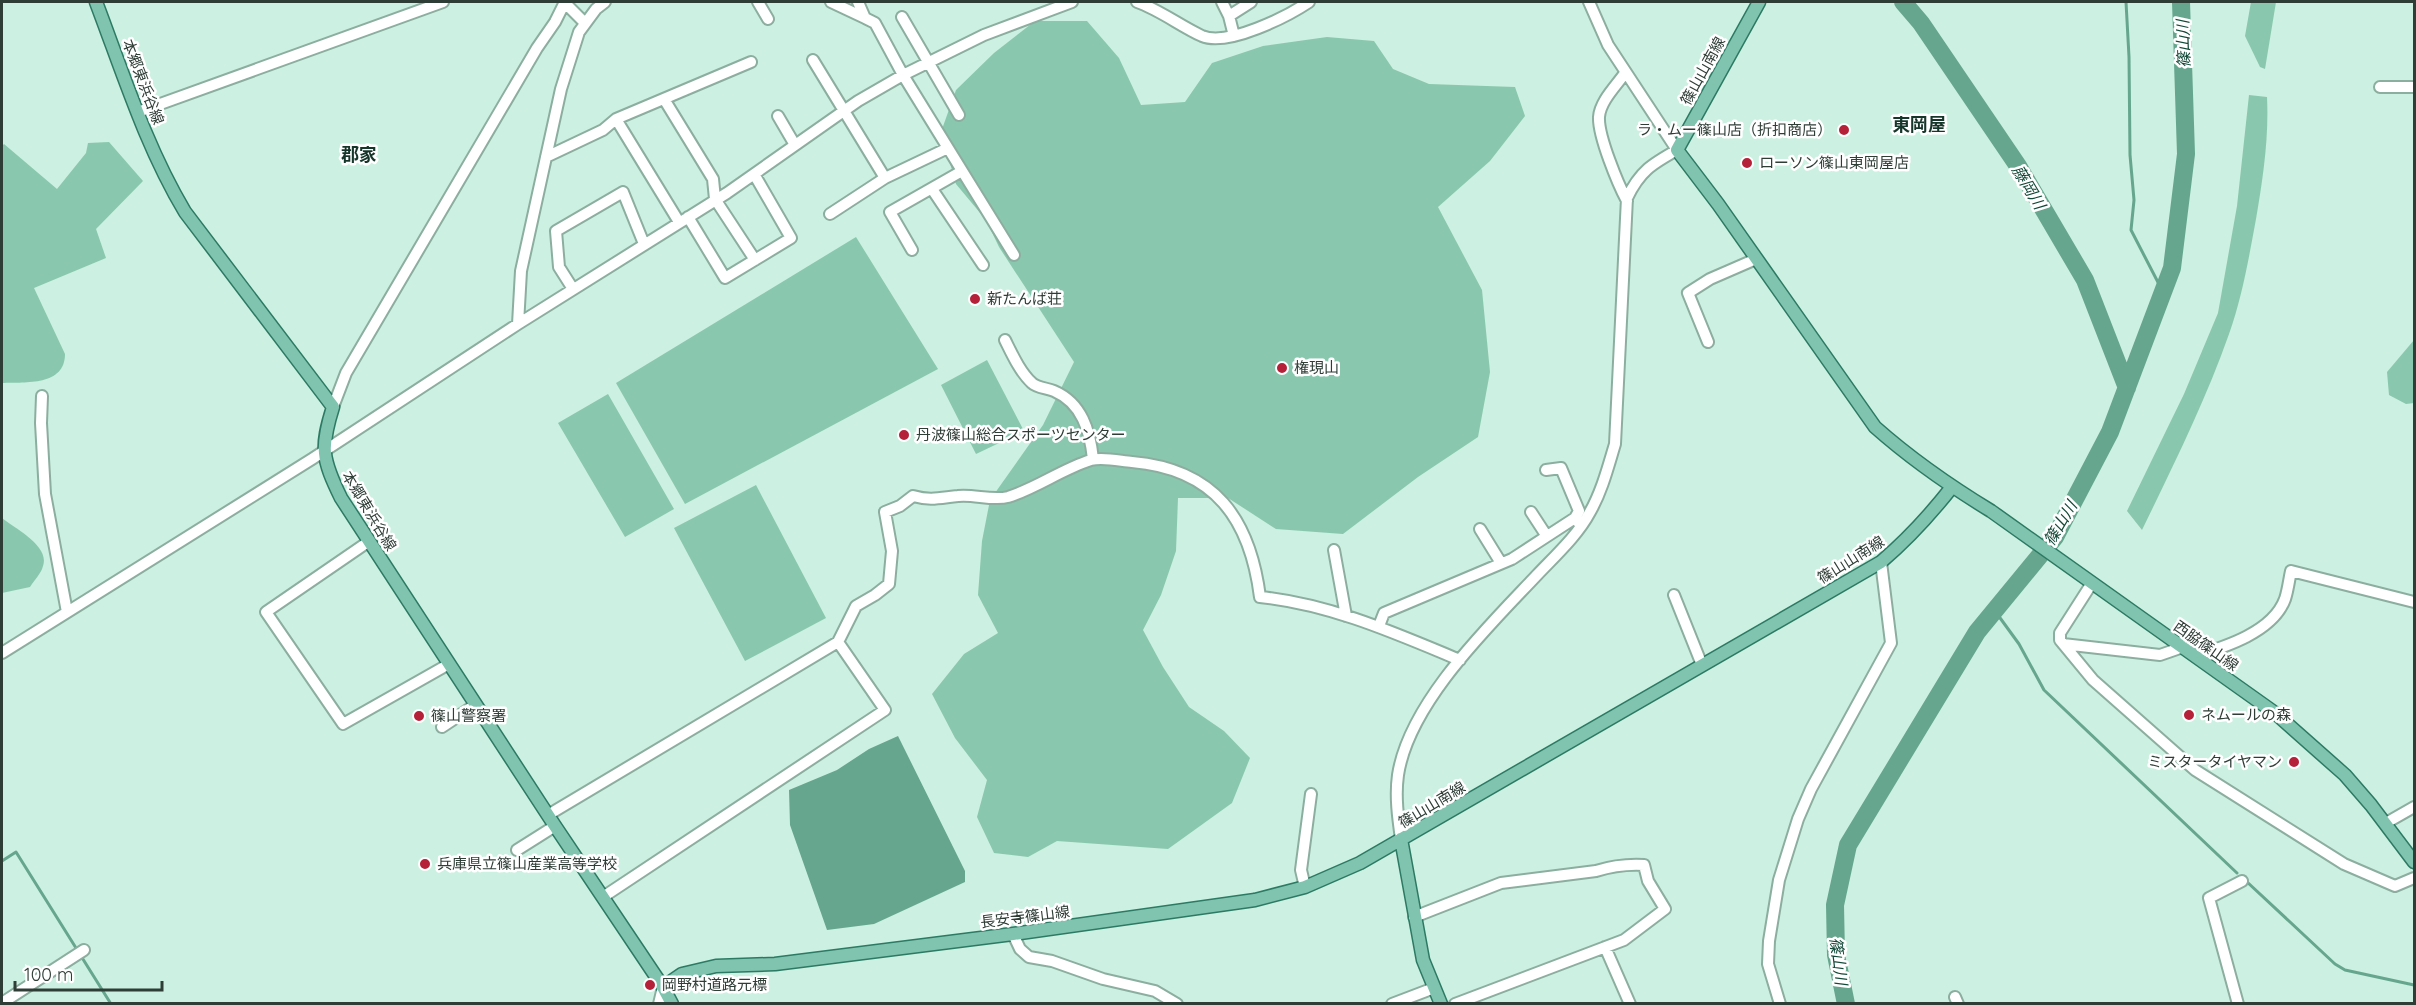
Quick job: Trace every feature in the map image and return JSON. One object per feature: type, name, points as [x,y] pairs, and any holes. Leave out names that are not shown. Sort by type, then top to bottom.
[{"type":"main road","name":"本郷東浜谷線","points":[[96,2],[168,184],[185,212],[333,407],[323,450],[328,473],[341,498],[663,987]]},
{"type":"main road","name":"篠山山南線","points":[[1677,150],[1759,2]]},
{"type":"main road","points":[[1677,150],[1875,427],[1903,452],[1952,487]]},
{"type":"main road","name":"篠山山南線","points":[[1441,1004],[1423,960],[1401,839],[1881,562],[1930,516],[1952,487]]},
{"type":"main road","name":"西脇篠山線","points":[[1952,487],[1991,511],[2275,713],[2314,745],[2344,775],[2386,823],[2415,862]]},
{"type":"main road","name":"長安寺篠山線","points":[[663,987],[682,974],[716,966],[775,964],[1255,900],[1305,887],[1360,863],[1401,839]]},
{"type":"main road","points":[[663,987],[672,1004]]},
{"type":"street","points":[[138,112],[443,2]]},
{"type":"street","points":[[518,324],[521,272],[561,89],[579,32],[605,2]]},
{"type":"street","points":[[758,2],[768,19]]},
{"type":"street","points":[[831,2],[875,23],[903,75],[1014,255]]},
{"type":"street","points":[[858,2],[865,18]]},
{"type":"street","points":[[2,653],[312,459],[518,324],[684,220],[843,111],[903,75],[984,35],[1072,2]]},
{"type":"street","points":[[1137,2],[1205,38],[1234,36],[1310,2]]},
{"type":"street","points":[[1222,2],[1229,16],[1234,36]]},
{"type":"street","points":[[1229,16],[1251,2]]},
{"type":"street","points":[[1378,626],[1384,613],[1512,559],[1546,535],[1578,522],[1590,514],[1605,479],[1615,444],[1627,201],[1635,182],[1648,166],[1677,150],[1608,45],[1589,2]]},
{"type":"street","points":[[333,407],[346,373],[537,48],[568,3],[585,23]]},
{"type":"street","points":[[902,16],[959,115]]},
{"type":"street","points":[[813,60],[885,178]]},
{"type":"street","points":[[546,157],[603,130],[616,119],[751,62]]},
{"type":"street","points":[[1625,73],[1605,100],[1599,117],[1616,181],[1627,201]]},
{"type":"street","points":[[2380,87],[2415,87]]},
{"type":"street","points":[[664,99],[713,178],[715,199],[755,260]]},
{"type":"street","points":[[778,116],[795,145]]},
{"type":"street","points":[[616,119],[725,278],[791,238],[754,174]]},
{"type":"street","points":[[830,214],[885,178],[948,148]]},
{"type":"street","points":[[912,250],[890,212],[962,171]]},
{"type":"street","points":[[932,189],[982,265]]},
{"type":"street","points":[[573,290],[559,267],[556,231],[622,192],[644,244]]},
{"type":"street","points":[[1708,342],[1688,293],[1710,279],[1756,259]]},
{"type":"street","points":[[1005,340],[1016,362],[1033,384],[1055,391],[1081,411],[1091,439],[1094,459]]},
{"type":"street","points":[[42,396],[41,423],[45,494],[67,612]]},
{"type":"street","points":[[518,850],[551,820],[838,642],[856,606],[889,584],[892,551],[885,512],[900,506],[913,496],[928,501],[959,496],[1006,497],[1094,459],[1168,468],[1192,479],[1222,499],[1236,518],[1246,543],[1260,597],[1291,600],[1378,626],[1460,660]]},
{"type":"street","points":[[1401,839],[1397,794],[1398,775],[1419,718],[1440,682],[1578,522],[1579,511],[1561,468],[1546,471]]},
{"type":"street","points":[[1531,512],[1546,535]]},
{"type":"street","points":[[1480,529],[1501,563]]},
{"type":"street","points":[[369,542],[266,612],[342,724],[449,664]]},
{"type":"street","points":[[1334,550],[1346,616]]},
{"type":"street","points":[[1780,1004],[1768,964],[1768,941],[1779,879],[1798,819],[1811,789],[1891,643],[1881,562]]},
{"type":"street","points":[[2195,656],[2227,646],[2253,633],[2273,617],[2285,600],[2291,571],[2415,602]]},
{"type":"street","points":[[2090,582],[2060,633],[2063,645],[2093,680],[2195,770],[2344,864],[2395,886],[2415,878]]},
{"type":"street","points":[[1674,595],[1702,665]]},
{"type":"street","points":[[603,897],[885,710],[838,642]]},
{"type":"street","points":[[2063,645],[2160,655],[2183,647]]},
{"type":"street","points":[[442,727],[476,705]]},
{"type":"street","points":[[1305,887],[1301,870],[1311,794]]},
{"type":"street","points":[[2386,823],[2415,807]]},
{"type":"street","points":[[1414,917],[1500,883],[1632,864],[1644,866],[1648,881],[1665,909],[1624,940],[1455,1004]]},
{"type":"street","points":[[2238,1004],[2209,898],[2242,881]]},
{"type":"street","points":[[1013,934],[1020,949],[1029,957],[1052,961],[1103,979],[1155,991],[1177,1004]]},
{"type":"street","points":[[1605,947],[1630,1004]]},
{"type":"street","points":[[2,1003],[84,950]]},
{"type":"street","points":[[659,1004],[663,987]]},
{"type":"street","points":[[1392,1004],[1434,988]]},
{"type":"shaded area","points":[[2251,2],[2276,2],[2265,69],[2260,67],[2245,36]]},
{"type":"shaded area","points":[[1035,21],[1087,21],[1119,58],[1141,105],[1185,102],[1212,63],[1263,46],[1327,37],[1374,41],[1393,69],[1429,84],[1515,87],[1525,116],[1490,161],[1438,207],[1482,290],[1490,372],[1478,437],[1418,477],[1343,534],[1276,529],[1228,498],[1178,498],[1176,551],[1161,595],[1143,630],[1163,667],[1189,707],[1224,731],[1250,758],[1232,803],[1168,849],[1057,841],[1028,857],[994,853],[977,817],[987,780],[955,738],[932,694],[964,654],[998,633],[978,595],[982,541],[990,500],[1043,425],[1074,362],[999,247],[986,220],[956,184],[941,132],[956,90],[994,53]]},
{"type":"shaded area","points":[[2249,95],[2267,97],[2267,128],[2261,188],[2241,292],[2234,320],[2210,384],[2142,530],[2127,511],[2184,394],[2218,313],[2237,206]]},
{"type":"shaded area","points":[[109,142],[143,181],[96,229],[106,258],[34,288],[65,354],[63,364],[59,372],[42,380],[2,383],[2,146],[4,144],[57,189],[86,153],[88,143]]},
{"type":"shaded area","points":[[856,237],[938,369],[685,504],[616,383]]},
{"type":"shaded area","points":[[2414,340],[2414,403],[2406,404],[2389,395],[2387,372]]},
{"type":"shaded area","points":[[987,360],[1024,431],[976,454],[941,385]]},
{"type":"shaded area","points":[[608,394],[674,509],[625,537],[558,423]]},
{"type":"shaded area","points":[[756,485],[826,618],[745,661],[674,528]]},
{"type":"shaded area","points":[[2,518],[37,545],[44,559],[41,572],[30,587],[2,593]]},
{"type":"shaded area","points":[[898,736],[965,871],[965,882],[874,924],[827,930],[790,825],[789,790],[837,770],[869,749]]},
{"type":"waterway","name":"藤岡川","points":[[1903,2],[1921,23],[2018,166],[2085,280],[2127,388]]},
{"type":"waterway","points":[[2126,2],[2130,155],[2134,200],[2131,230],[2163,292]]},
{"type":"waterway","name":"篠山川","points":[[1846,1004],[1836,955],[1835,905],[1848,845],[1977,632],[2055,537],[2110,432],[2172,268],[2186,154],[2181,2]]},
{"type":"waterway","points":[[1995,611],[2019,644],[2044,690],[2237,873]]},
{"type":"waterway","points":[[2,861],[16,852],[111,1004]]},
{"type":"waterway","points":[[2246,881],[2335,964],[2345,970],[2414,985]]},
{"type":"place","name":"ラ・ムー篠山店（折扣商店）","points":[[1844,130]]},
{"type":"place","name":"ローソン篠山東岡屋店","points":[[1747,163]]},
{"type":"place","name":"新たんば荘","points":[[975,299]]},
{"type":"place","name":"権現山","points":[[1282,368]]},
{"type":"place","name":"丹波篠山総合スポーツセンター","points":[[904,435]]},
{"type":"place","name":"ネムールの森","points":[[2189,715]]},
{"type":"place","name":"篠山警察署","points":[[419,716]]},
{"type":"place","name":"ミスタータイヤマン","points":[[2294,762]]},
{"type":"place","name":"兵庫県立篠山産業高等学校","points":[[425,864]]},
{"type":"place","name":"岡野村道路元標","points":[[650,985]]},
{"type":"district","name":"東岡屋","points":[[1919,125]]},
{"type":"district","name":"郡家","points":[[359,155]]}]
